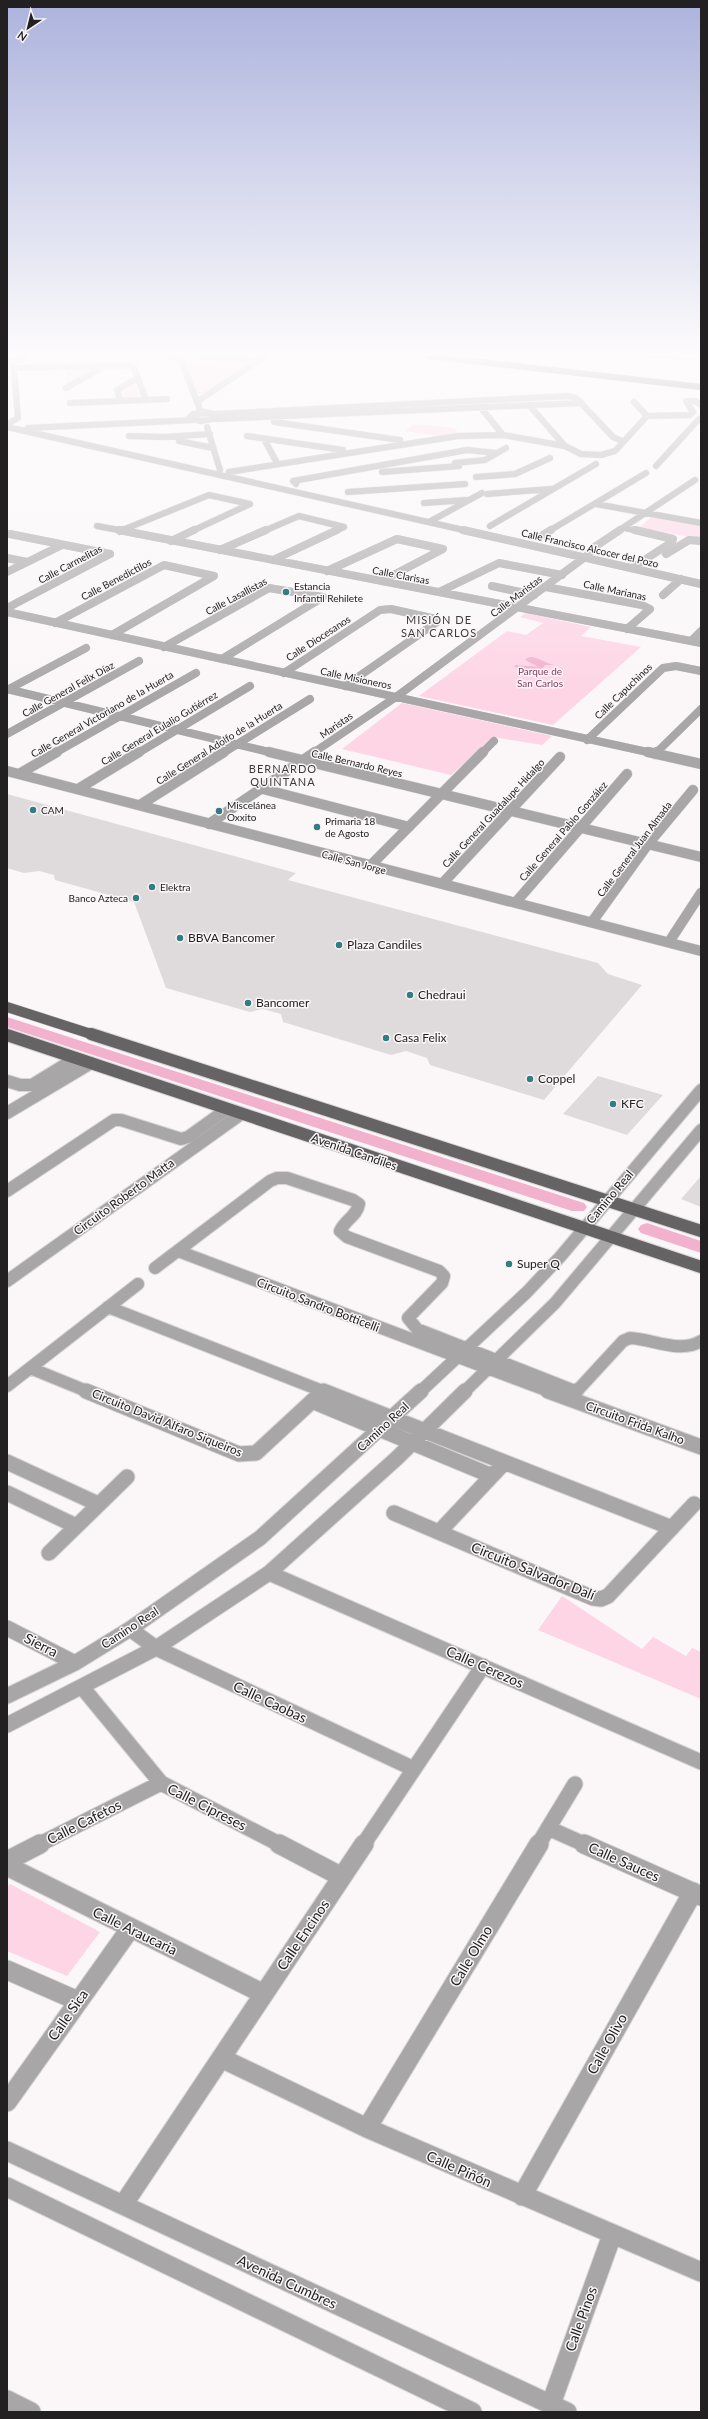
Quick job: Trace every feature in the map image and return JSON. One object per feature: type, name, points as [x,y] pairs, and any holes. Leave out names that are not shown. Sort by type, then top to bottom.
[{"type":"main road","points":[[7,1006],[701,1231]]},
{"type":"main road","name":"Avenida Candiles","points":[[7,1035],[701,1267]]},
{"type":"street","name":"Calle Francisco Alcocer del Pozo","points":[[196,469],[429,522],[590,553],[632,568],[643,566],[701,584]]},
{"type":"street","name":"Calle Francisco Alcocer del Pozo","points":[[215,469],[701,578]]},
{"type":"street","points":[[229,472],[246,469]]},
{"type":"street","points":[[296,484],[293,481],[361,469]]},
{"type":"street","points":[[348,492],[482,482],[482,479],[462,469]]},
{"type":"street","points":[[465,484],[459,482],[458,479],[469,469]]},
{"type":"street","points":[[324,475],[465,471],[515,474],[526,469]]},
{"type":"street","points":[[490,526],[588,469]]},
{"type":"street","points":[[543,535],[646,473]]},
{"type":"street","name":"Calle Maristas","points":[[396,697],[518,608],[590,553],[695,480]]},
{"type":"street","points":[[429,522],[482,492],[555,488]]},
{"type":"street","points":[[482,492],[530,503]]},
{"type":"street","points":[[120,531],[209,495],[250,504],[171,541]]},
{"type":"street","points":[[424,503],[469,500]]},
{"type":"street","points":[[596,504],[701,523]]},
{"type":"street","points":[[220,550],[299,516],[344,527],[273,560]]},
{"type":"street","name":"Calle Clarisas","points":[[97,526],[701,643]]},
{"type":"street","points":[[625,528],[672,539],[672,542],[643,566]]},
{"type":"street","points":[[10,534],[62,545]]},
{"type":"street","points":[[327,571],[398,539],[443,549],[382,581]]},
{"type":"street","points":[[643,566],[684,542],[701,541]]},
{"type":"street","name":"Calle Carmelitas","points":[[7,572],[62,545],[110,554],[7,608]]},
{"type":"street","points":[[7,558],[27,562]]},
{"type":"street","points":[[439,592],[499,563],[562,575]]},
{"type":"street","name":"Calle Benedictilos","points":[[55,622],[164,565],[213,574],[214,576],[112,635]]},
{"type":"street","points":[[663,596],[681,579]]},
{"type":"street","points":[[492,586],[534,596]]},
{"type":"street","name":"Calle Marianas","points":[[546,587],[642,604],[650,609],[627,629]]},
{"type":"street","name":"Calle Lasallistas","points":[[164,646],[269,588],[323,596],[222,659]]},
{"type":"street","name":"Calle Diocesanos","points":[[284,673],[380,610],[391,609],[436,619],[437,622],[345,686]]},
{"type":"street","name":"Calle Misioneros","points":[[7,612],[701,764]]},
{"type":"street","points":[[691,641],[701,631]]},
{"type":"street","points":[[7,690],[86,648]]},
{"type":"street","name":"Calle General Felix Díaz","points":[[7,734],[139,661]]},
{"type":"street","name":"Calle Capuchinos","points":[[587,740],[663,668],[676,666],[701,671]]},
{"type":"street","name":"Calle General Victoriano de la Huerta","points":[[19,774],[196,673]]},
{"type":"street","name":"Calle General Eulalio Gutiérrez","points":[[78,789],[178,731],[250,686]]},
{"type":"street","name":"Calle Bernardo Reyes","points":[[7,690],[701,857]]},
{"type":"street","name":"Maristas","points":[[209,824],[303,762],[396,697]]},
{"type":"street","name":"Calle General Adolfo de la Huerta","points":[[140,805],[310,699]]},
{"type":"street","points":[[655,754],[701,709]]},
{"type":"street","points":[[370,866],[494,741]]},
{"type":"street","name":"Calle General Guadalupe Hidalgo","points":[[442,884],[560,758]]},
{"type":"street","name":"Calle San Jorge","points":[[7,771],[701,951]]},
{"type":"street","name":"Calle General Pablo González","points":[[516,902],[626,774]]},
{"type":"street","points":[[263,789],[409,827]]},
{"type":"street","name":"Calle General Juan Almada","points":[[592,922],[648,844],[693,790]]},
{"type":"street","points":[[669,942],[701,893]]},
{"type":"street","points":[[7,1081],[20,1085],[32,1085],[76,1058]]},
{"type":"street","points":[[7,1113],[91,1063]]},
{"type":"street","name":"Camino Real","points":[[7,1696],[75,1663],[130,1629],[260,1538],[463,1354],[527,1292],[584,1229],[701,1090]]},
{"type":"street","points":[[7,1191],[114,1120],[181,1139],[188,1137],[227,1109]]},
{"type":"street","name":"Circuito Roberto Matta","points":[[7,1281],[241,1114]]},
{"type":"street","points":[[7,1725],[156,1648],[269,1574],[412,1443],[555,1302],[701,1130]]},
{"type":"street","points":[[155,1268],[277,1178],[286,1178],[353,1200],[359,1204],[358,1211],[343,1225],[340,1231],[347,1237],[439,1271],[444,1276],[442,1283],[411,1313],[409,1321],[417,1328],[463,1354]]},
{"type":"street","name":"Circuito Sandro Botticelli","points":[[178,1251],[463,1354]]},
{"type":"street","points":[[7,1386],[138,1284]]},
{"type":"street","points":[[108,1307],[672,1528]]},
{"type":"street","name":"Circuito Frida Kalho","points":[[572,1396],[623,1341],[630,1338],[638,1338],[686,1348],[696,1346],[701,1341]]},
{"type":"street","name":"Circuito Frida Kalho","points":[[463,1354],[701,1447]]},
{"type":"street","name":"Circuito David Alfaro Siqueiros","points":[[30,1368],[239,1454],[248,1455],[256,1453],[322,1392]]},
{"type":"street","points":[[312,1401],[492,1476]]},
{"type":"street","points":[[7,1462],[98,1504]]},
{"type":"street","points":[[439,1532],[504,1463]]},
{"type":"street","points":[[49,1553],[127,1477]]},
{"type":"street","points":[[7,1492],[76,1526]]},
{"type":"street","name":"Circuito Salvador Dalí","points":[[394,1513],[593,1598],[601,1599],[608,1596],[694,1504]]},
{"type":"street","name":"Calle Cerezos","points":[[269,1574],[701,1762]]},
{"type":"street","name":"Sierra","points":[[7,1628],[75,1663]]},
{"type":"street","name":"Calle Caobas","points":[[130,1629],[156,1648],[414,1769]]},
{"type":"street","name":"Calle Encinos","points":[[122,2205],[483,1666]]},
{"type":"street","name":"Calle Cipreses","points":[[82,1687],[161,1783],[342,1877]]},
{"type":"street","name":"Calle Cafetos","points":[[7,1861],[161,1783]]},
{"type":"street","name":"Calle Olmo","points":[[367,2128],[574,1784]]},
{"type":"street","name":"Calle Sauces","points":[[548,1828],[697,1894]]},
{"type":"street","name":"Calle Araucaria","points":[[7,1866],[130,1929],[264,1994]]},
{"type":"street","name":"Calle Olivo","points":[[522,2196],[697,1894]]},
{"type":"street","name":"Calle Sica","points":[[7,2102],[130,1929]]},
{"type":"street","points":[[7,1970],[78,2001]]},
{"type":"street","name":"Calle Piñón","points":[[221,2058],[367,2128],[612,2235],[701,2272]]},
{"type":"street","name":"Avenida Cumbres","points":[[7,2151],[559,2408]]},
{"type":"street","points":[[7,2187],[472,2412]]},
{"type":"street","name":"Calle Pinos","points":[[559,2408],[612,2235]]},
{"type":"street","points":[[7,2400],[31,2412]]},
{"type":"green space","points":[[651,517],[701,526],[701,539],[639,528]]},
{"type":"green space","name":"Parque de San Carlos","points":[[526,613],[591,627],[581,636],[641,647],[553,725],[419,696],[507,631],[526,635],[543,623],[520,617]]},
{"type":"green space","points":[[402,703],[552,736],[542,745],[493,737],[451,775],[342,749]]},
{"type":"green space","points":[[562,1596],[642,1649],[653,1637],[686,1656],[692,1648],[701,1652],[701,1699],[538,1630]]},
{"type":"green space","points":[[10,1884],[100,1932],[67,1976],[7,1951],[7,1886]]},
{"type":"shaded area","points":[[530,657],[554,665],[545,665],[542,669],[544,671],[536,673],[514,667],[516,665],[539,667],[525,659]]},
{"type":"building","name":"Plaza Candiles","points":[[7,794],[296,873],[288,880],[598,963],[608,974],[642,985],[544,1100],[430,1065],[427,1058],[406,1051],[391,1055],[283,1022],[281,1014],[263,1009],[250,1012],[166,988],[134,902],[55,880],[54,875],[39,871],[24,873],[7,868]]},
{"type":"building","name":"KFC","points":[[598,1076],[663,1095],[627,1135],[563,1114]]},
{"type":"building","points":[[701,1176],[701,1207],[681,1199]]},
{"type":"waterway","points":[[7,1022],[578,1207]]},
{"type":"waterway","points":[[647,1229],[701,1247]]},
{"type":"place","name":"Estancia Infantil Rehilete","points":[[286,592]]},
{"type":"place","name":"CAM","points":[[33,810]]},
{"type":"place","name":"Miscelánea Oxxito","points":[[219,811]]},
{"type":"place","name":"Primaria 18 de Agosto","points":[[317,827]]},
{"type":"place","name":"Elektra","points":[[152,887]]},
{"type":"place","name":"Banco Azteca","points":[[136,898]]},
{"type":"place","name":"BBVA Bancomer","points":[[180,938]]},
{"type":"place","name":"Plaza Candiles","points":[[339,945]]},
{"type":"place","name":"Chedraui","points":[[410,995]]},
{"type":"place","name":"Bancomer","points":[[248,1003]]},
{"type":"place","name":"Casa Felix","points":[[386,1038]]},
{"type":"place","name":"Coppel","points":[[530,1079]]},
{"type":"place","name":"KFC","points":[[613,1104]]},
{"type":"place","name":"Super Q","points":[[509,1264]]},
{"type":"district","name":"MISIÓN DE SAN CARLOS","points":[[439,626]]},
{"type":"district","name":"BERNARDO QUINTANA","points":[[283,775]]}]
